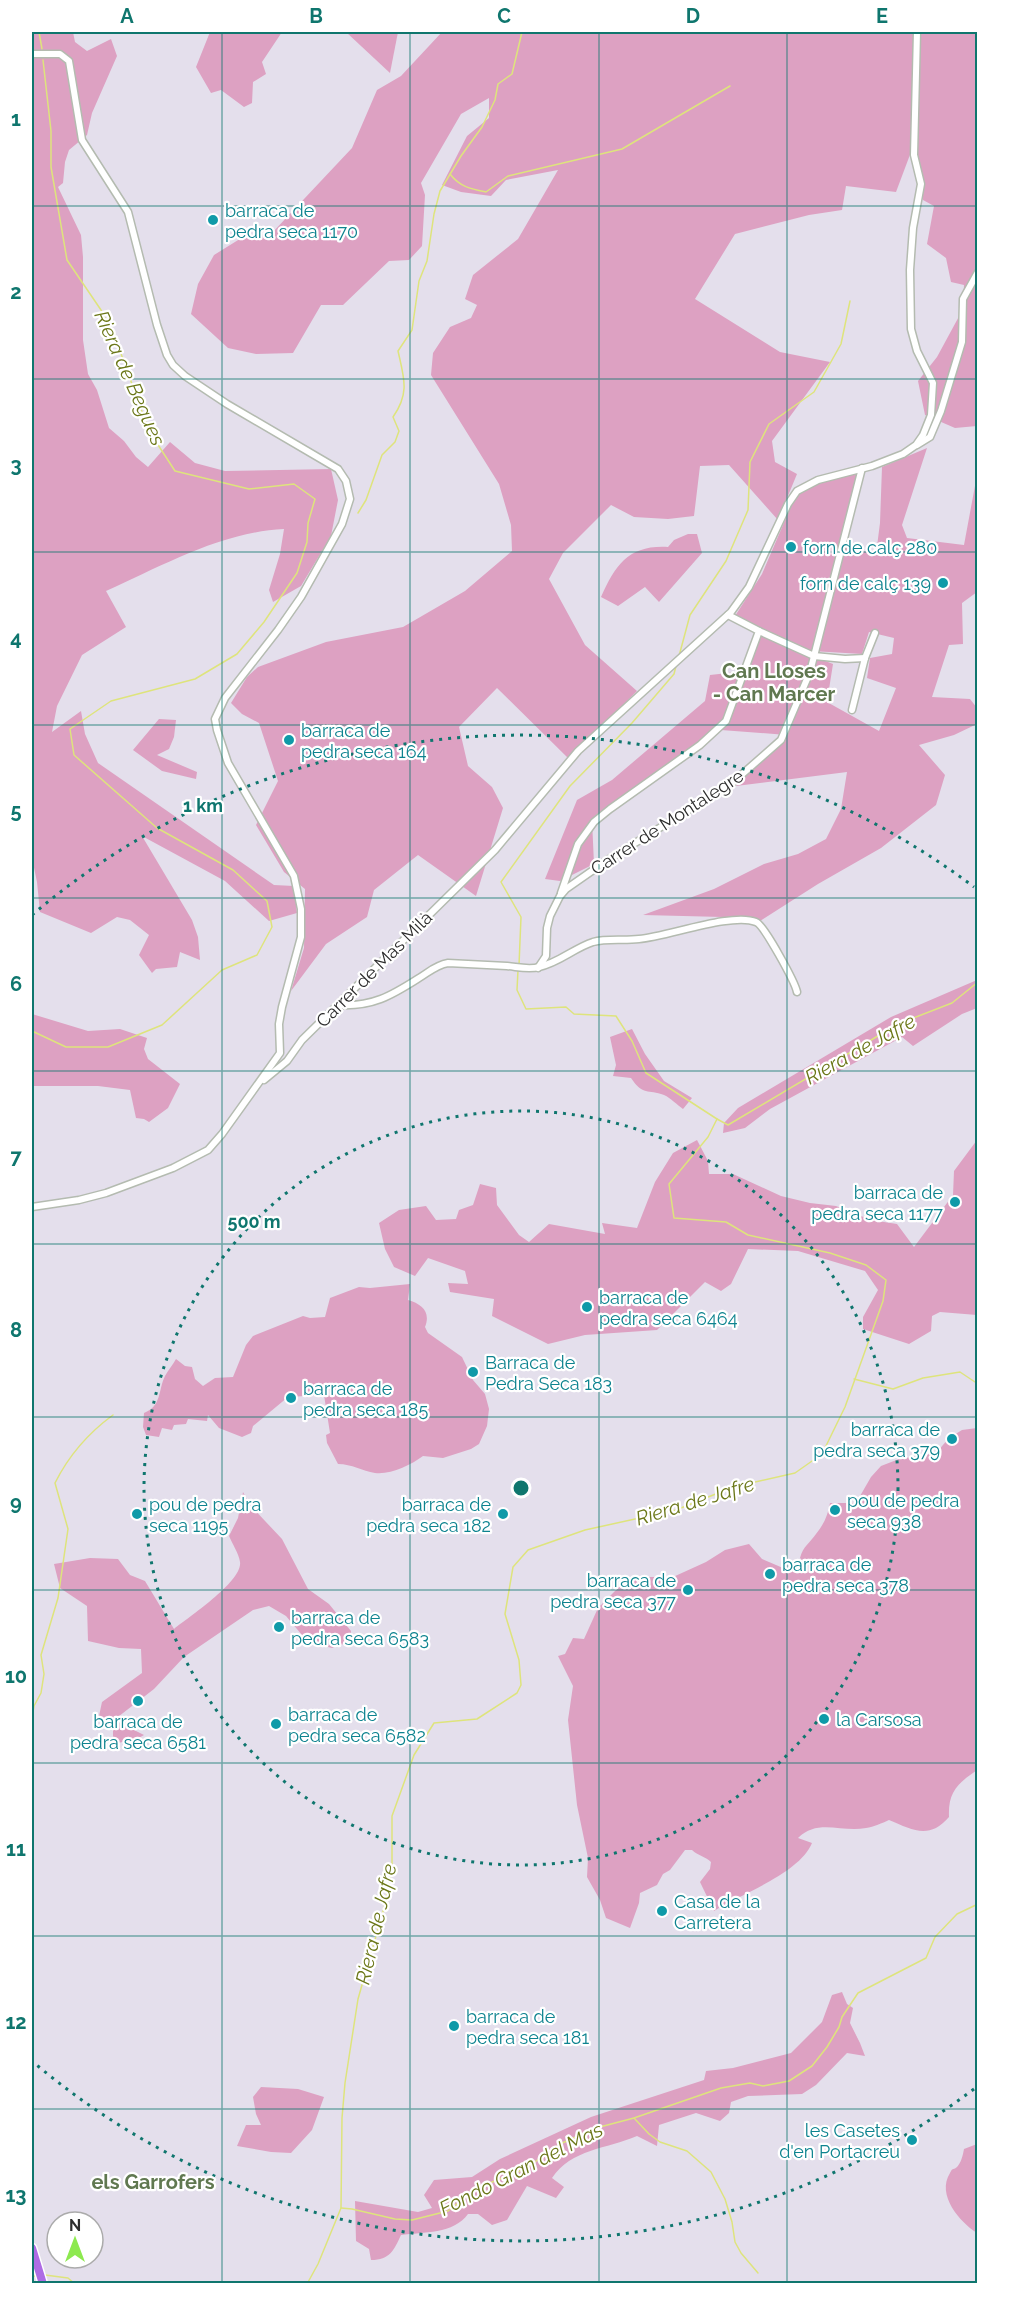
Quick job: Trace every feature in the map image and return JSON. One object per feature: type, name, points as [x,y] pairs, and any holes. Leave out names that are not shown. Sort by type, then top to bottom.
[{"type":"main road","points":[[32,2248],[43,2283]]},
{"type":"street","points":[[916,445],[931,415],[933,388],[932,378],[917,351],[911,328],[910,270],[913,228],[921,184],[914,155],[917,32]]},
{"type":"street","points":[[32,54],[60,54],[69,61],[82,140],[128,212],[158,325],[167,354],[173,364],[184,376],[227,404],[338,469],[346,481],[350,499],[346,516],[301,597],[225,698],[215,719],[228,763],[294,876],[301,909],[300,944],[279,1024],[280,1053],[214,1144],[192,1160],[99,1195],[32,1207]]},
{"type":"street","points":[[916,445],[930,437],[940,411],[962,342],[963,299],[978,272]]},
{"type":"street","name":"Carrer de Mas Milà","points":[[255,1088],[287,1061],[302,1040],[495,850],[578,751],[728,615],[749,587],[788,504],[797,491],[818,480],[903,454],[916,445]]},
{"type":"street","name":"Carrer de Montalegre","points":[[538,968],[546,956],[548,921],[566,889],[731,784],[781,740],[806,686],[862,468]]},
{"type":"street","points":[[728,615],[814,656],[865,658]]},
{"type":"street","points":[[560,896],[578,844],[594,822],[700,745],[726,722],[759,631]]},
{"type":"street","points":[[852,710],[874,633]]},
{"type":"street","points":[[338,1005],[356,1006],[379,1001],[407,986],[437,965],[448,963],[538,968],[554,963],[580,947],[596,941],[640,939],[705,925],[742,920],[754,921],[761,925],[793,979],[797,992]]},
{"type":"shaded area","points":[[32,32],[73,32],[75,42],[87,51],[111,39],[117,56],[92,113],[87,135],[69,150],[63,183],[58,187],[81,235],[83,340],[88,374],[97,390],[109,428],[148,467],[170,442],[195,463],[225,471],[331,469],[338,500],[331,536],[301,586],[273,602],[269,590],[280,554],[284,529],[237,536],[215,543],[106,591],[126,627],[82,655],[57,706],[52,732],[81,711],[85,734],[98,763],[274,885],[294,886],[297,913],[269,921],[225,881],[142,836],[192,920],[198,937],[200,960],[180,952],[177,967],[156,969],[152,973],[139,955],[149,935],[130,920],[117,917],[91,933],[40,912],[32,858]]},
{"type":"shaded area","points":[[210,32],[282,32],[262,62],[266,74],[253,82],[252,103],[244,107],[221,90],[211,93],[196,67]]},
{"type":"shaded area","points":[[346,32],[398,32],[390,73]]},
{"type":"shaded area","points":[[442,32],[977,32],[977,426],[955,428],[925,415],[918,381],[937,357],[963,309],[964,285],[951,282],[946,258],[927,244],[934,206],[923,200],[911,152],[896,192],[846,186],[842,210],[809,215],[735,234],[695,299],[780,352],[830,362],[772,441],[775,462],[797,474],[778,520],[729,465],[700,466],[694,516],[668,519],[634,517],[611,505],[563,553],[549,579],[585,645],[637,691],[569,759],[497,688],[459,727],[468,766],[492,787],[503,808],[476,896],[418,855],[374,890],[367,917],[326,944],[291,991],[304,948],[305,889],[284,872],[256,825],[278,781],[259,723],[242,714],[231,703],[247,677],[258,667],[326,642],[403,627],[465,591],[512,551],[511,525],[499,484],[431,375],[433,353],[450,327],[471,318],[477,305],[465,299],[473,275],[518,239],[558,170],[506,180],[491,196],[461,192],[442,185],[467,136],[489,118],[489,98],[461,114],[421,183],[425,195],[422,246],[409,260],[389,261],[343,305],[321,305],[293,353],[256,354],[228,348],[191,314],[198,284],[214,255],[243,237],[272,233],[352,148],[377,90],[401,76]]},
{"type":"shaded area","points":[[927,448],[902,525],[907,538],[964,545],[977,475],[977,592],[962,603],[963,644],[949,645],[932,697],[970,699],[977,708],[977,724],[954,735],[919,745],[945,775],[936,805],[881,848],[760,921],[723,917],[643,915],[714,889],[764,864],[798,854],[826,839],[841,809],[847,772],[736,786],[787,735],[721,730],[592,820],[594,864],[560,881],[545,879],[577,800],[612,780],[705,701],[710,675],[746,671],[759,635],[833,664],[827,702],[879,731],[896,688],[867,678],[870,658],[892,654],[894,638],[869,632],[862,654],[812,651],[735,616],[762,574],[798,490],[838,476],[859,473],[840,546],[876,554],[880,523],[882,467]]},
{"type":"shaded area","points":[[688,534],[697,534],[702,553],[659,602],[645,587],[618,606],[601,597],[612,575],[634,553],[643,549],[668,547],[674,540]]},
{"type":"shaded area","points":[[159,719],[176,720],[174,737],[169,749],[157,755],[197,772],[196,779],[162,771],[133,750]]},
{"type":"shaded area","points":[[977,980],[977,1008],[962,1014],[913,1046],[902,1037],[770,1109],[745,1128],[723,1133],[724,1123],[738,1108],[891,1017]]},
{"type":"shaded area","points":[[32,1014],[88,1031],[120,1029],[147,1038],[144,1049],[148,1059],[180,1084],[168,1108],[149,1122],[136,1118],[130,1090],[98,1086],[32,1086]]},
{"type":"shaded area","points":[[632,1029],[645,1054],[664,1081],[692,1098],[683,1109],[664,1095],[642,1090],[631,1078],[613,1076],[616,1065],[610,1037]]},
{"type":"shaded area","points":[[697,1140],[708,1161],[709,1174],[733,1174],[781,1196],[836,1206],[871,1220],[897,1224],[914,1247],[953,1195],[954,1171],[977,1140],[977,1315],[940,1312],[932,1316],[931,1331],[909,1344],[863,1329],[863,1317],[878,1290],[865,1271],[798,1251],[748,1249],[731,1284],[721,1291],[705,1282],[657,1330],[585,1335],[548,1344],[492,1316],[494,1299],[450,1292],[448,1283],[468,1284],[465,1271],[428,1258],[415,1276],[394,1267],[385,1249],[379,1223],[399,1210],[426,1206],[436,1220],[456,1219],[459,1210],[473,1205],[480,1184],[496,1188],[497,1205],[519,1235],[529,1242],[549,1224],[605,1234],[602,1223],[637,1228],[655,1182],[673,1153]]},
{"type":"shaded area","points":[[410,1284],[408,1300],[424,1309],[427,1317],[425,1327],[428,1333],[462,1357],[473,1380],[485,1394],[489,1409],[487,1426],[479,1444],[471,1449],[443,1458],[423,1456],[400,1469],[381,1473],[338,1464],[327,1443],[326,1435],[330,1433],[324,1395],[288,1397],[253,1426],[251,1433],[242,1437],[219,1428],[208,1415],[207,1421],[188,1419],[186,1424],[174,1425],[172,1430],[162,1428],[159,1437],[146,1435],[143,1427],[144,1413],[157,1402],[165,1376],[176,1359],[185,1366],[192,1367],[195,1379],[203,1386],[215,1378],[233,1377],[246,1345],[253,1336],[303,1316],[325,1317],[330,1298],[359,1287]]},
{"type":"shaded area","points":[[977,1428],[977,1770],[955,1789],[950,1801],[949,1817],[935,1829],[928,1831],[913,1830],[889,1820],[872,1827],[857,1829],[822,1827],[806,1832],[798,1838],[812,1843],[795,1864],[769,1882],[714,1911],[700,1882],[710,1869],[711,1862],[692,1850],[685,1850],[670,1870],[663,1874],[657,1885],[640,1893],[630,1928],[606,1918],[600,1900],[587,1877],[588,1858],[577,1805],[568,1720],[573,1686],[558,1656],[565,1654],[573,1638],[584,1639],[598,1608],[619,1587],[639,1577],[673,1577],[706,1562],[725,1550],[749,1544],[762,1559],[790,1571],[807,1565],[800,1558],[801,1554],[823,1523],[830,1503],[856,1503],[871,1477],[881,1466],[899,1459],[936,1453],[949,1438],[962,1430]]},
{"type":"shaded area","points":[[243,1492],[250,1505],[282,1539],[308,1589],[329,1604],[351,1631],[349,1642],[332,1648],[312,1643],[286,1616],[269,1606],[253,1610],[184,1657],[154,1689],[114,1720],[144,1735],[137,1739],[113,1744],[113,1725],[99,1716],[102,1702],[142,1673],[141,1649],[119,1648],[88,1641],[87,1606],[60,1588],[54,1564],[90,1558],[118,1559],[130,1575],[145,1581],[174,1629],[214,1598],[239,1570],[240,1562],[229,1536],[238,1518]]},
{"type":"shaded area","points":[[842,1992],[847,2004],[853,2008],[850,2023],[865,2056],[847,2053],[816,2085],[802,2094],[748,2096],[731,2102],[729,2113],[720,2121],[696,2113],[659,2125],[657,2146],[637,2136],[579,2155],[560,2168],[552,2178],[564,2187],[556,2198],[527,2186],[507,2220],[492,2225],[478,2214],[468,2214],[462,2221],[446,2229],[401,2235],[390,2253],[377,2260],[371,2260],[369,2249],[356,2241],[355,2201],[418,2212],[432,2208],[424,2195],[434,2180],[472,2177],[500,2159],[591,2117],[704,2080],[706,2071],[733,2068],[791,2053],[822,2022],[832,1995]]},
{"type":"shaded area","points":[[261,2087],[298,2089],[324,2097],[312,2130],[291,2153],[237,2146],[246,2125],[261,2125],[253,2097]]},
{"type":"shaded area","points":[[977,2144],[977,2233],[957,2215],[952,2207],[948,2199],[946,2181],[952,2170],[960,2163],[964,2149]]},
{"type":"waterway","name":"Riera de Begues","points":[[39,32],[42,49]]},
{"type":"waterway","points":[[358,513],[366,500],[382,455],[395,442],[399,431],[393,417],[404,393],[404,377],[398,351],[412,330],[419,281],[427,261],[440,191],[482,127],[495,100],[498,84],[512,74],[522,32]]},
{"type":"waterway","name":"Riera de Begues","points":[[32,1031],[66,1047],[108,1047],[162,1025],[222,970],[257,955],[272,927],[267,901],[233,870],[157,828],[74,755],[70,729],[111,701],[195,679],[237,654],[264,622],[297,573],[307,542],[308,523],[315,499],[294,484],[249,489],[175,471],[149,431],[116,340],[101,310],[67,260],[51,167],[51,131],[43,60]]},
{"type":"waterway","points":[[450,174],[462,185],[486,192],[508,176],[622,149],[730,86]]},
{"type":"waterway","points":[[679,656],[690,615],[726,561],[748,510],[750,462],[769,424],[814,392],[841,344],[850,301]]},
{"type":"waterway","points":[[519,965],[521,917],[501,882],[570,786],[632,723],[674,674],[676,666]]},
{"type":"waterway","points":[[518,970],[517,990],[526,1009],[566,1007],[574,1014],[616,1016],[632,1041],[646,1073],[717,1119]]},
{"type":"waterway","name":"Riera de Jafre","points":[[307,2284],[318,2264],[341,2208],[342,2118],[345,2083],[358,1999],[384,1908],[392,1869],[392,1816],[414,1755],[434,1723],[477,1719],[517,1693],[521,1685],[519,1660],[505,1614],[513,1567],[528,1550],[585,1530],[676,1510],[733,1487],[795,1473],[822,1454],[845,1407],[883,1301],[886,1280],[866,1265],[830,1253],[748,1235],[726,1222],[674,1218],[669,1184],[708,1137],[717,1119],[728,1125],[898,1024],[952,1003],[978,982]]},
{"type":"waterway","points":[[854,1379],[893,1389],[923,1378],[960,1372],[978,1384]]},
{"type":"waterway","points":[[32,1717],[34,1706],[41,1693],[44,1674],[41,1655],[58,1598],[68,1529],[55,1483],[79,1446],[113,1415]]},
{"type":"waterway","name":"Fondo Gran del Mas","points":[[341,2208],[395,2219],[412,2220],[448,2211],[477,2188],[525,2169],[560,2144],[596,2128],[634,2118],[721,2088],[750,2083],[763,2086],[789,2081],[812,2066],[827,2047],[842,2017],[858,1993],[926,1958],[935,1937],[957,1914],[978,1904]]},
{"type":"waterway","points":[[634,2118],[660,2142],[687,2151],[711,2172],[725,2199],[735,2242],[758,2273]]},
{"type":"waterway","name":"Riera de Jafre","points":[[45,2275],[68,2278],[75,2284]]},
{"type":"waterway","name":"Riera de Jafre","points":[[32,2276],[37,2276]]},
{"type":"place","name":"barraca de pedra seca 1170","points":[[213,220]]},
{"type":"place","name":"forn de calç 280","points":[[791,547]]},
{"type":"place","name":"forn de calç 139","points":[[943,583]]},
{"type":"place","name":"barraca de pedra seca 164","points":[[289,740]]},
{"type":"place","name":"barraca de pedra seca 1177","points":[[955,1202]]},
{"type":"place","name":"barraca de pedra seca 6464","points":[[587,1307]]},
{"type":"place","name":"Barraca de Pedra Seca 183","points":[[473,1372]]},
{"type":"place","name":"barraca de pedra seca 185","points":[[291,1398]]},
{"type":"place","name":"barraca de pedra seca 379","points":[[952,1439]]},
{"type":"place","name":"pou de pedra seca 938","points":[[835,1510]]},
{"type":"place","name":"pou de pedra seca 1195","points":[[137,1514]]},
{"type":"place","name":"barraca de pedra seca 182","points":[[503,1514]]},
{"type":"place","name":"barraca de pedra seca 378","points":[[770,1574]]},
{"type":"place","name":"barraca de pedra seca 377","points":[[688,1590]]},
{"type":"place","name":"barraca de pedra seca 6583","points":[[279,1627]]},
{"type":"place","name":"barraca de pedra seca 6581","points":[[138,1701]]},
{"type":"place","name":"la Carsosa","points":[[824,1719]]},
{"type":"place","name":"barraca de pedra seca 6582","points":[[276,1724]]},
{"type":"place","name":"Casa de la Carretera","points":[[662,1911]]},
{"type":"place","name":"barraca de pedra seca 181","points":[[454,2026]]},
{"type":"place","name":"les Casetes d'en Portacreu","points":[[912,2140]]},
{"type":"district","name":"Can Lloses - Can Marcer","points":[[774,682]]},
{"type":"district","name":"els Garrofers","points":[[153,2182]]}]
